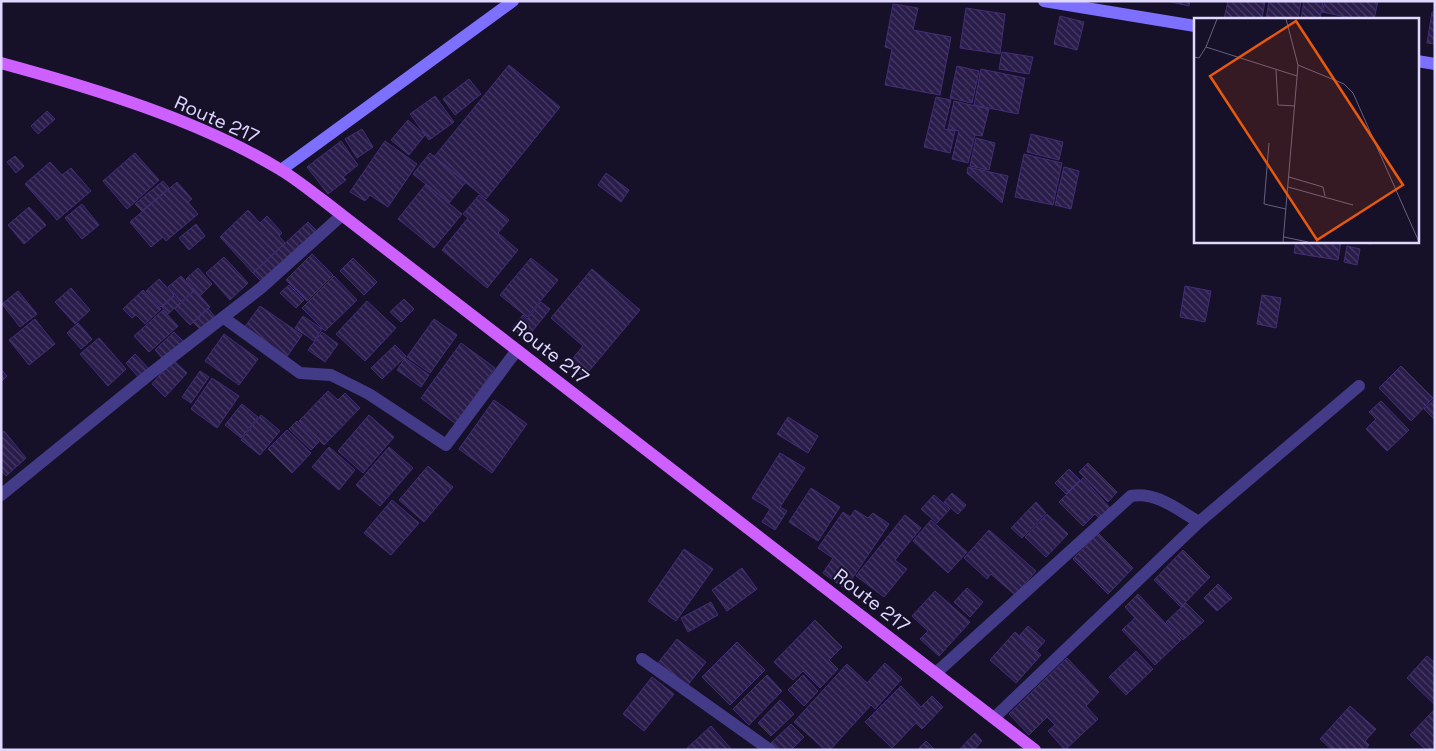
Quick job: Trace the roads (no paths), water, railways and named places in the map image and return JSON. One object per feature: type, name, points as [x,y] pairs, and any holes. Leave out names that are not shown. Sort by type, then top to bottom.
[{"type":"main road","name":"Route 217","points":[[1,63],[114,96],[224,141],[281,170],[342,215],[1035,750]]},
{"type":"street","points":[[281,170],[513,1]]},
{"type":"street","points":[[1044,1],[1194,26]]},
{"type":"street","points":[[1418,61],[1435,64]]},
{"type":"street","points":[[1,495],[150,374],[224,318],[342,215]]},
{"type":"street","points":[[224,318],[300,373],[331,375],[369,394],[446,445],[517,350]]},
{"type":"street","points":[[994,718],[1199,522],[1360,386]]},
{"type":"street","points":[[936,674],[1130,496],[1142,494],[1155,497],[1199,522]]},
{"type":"street","points":[[642,658],[770,750]]}]
